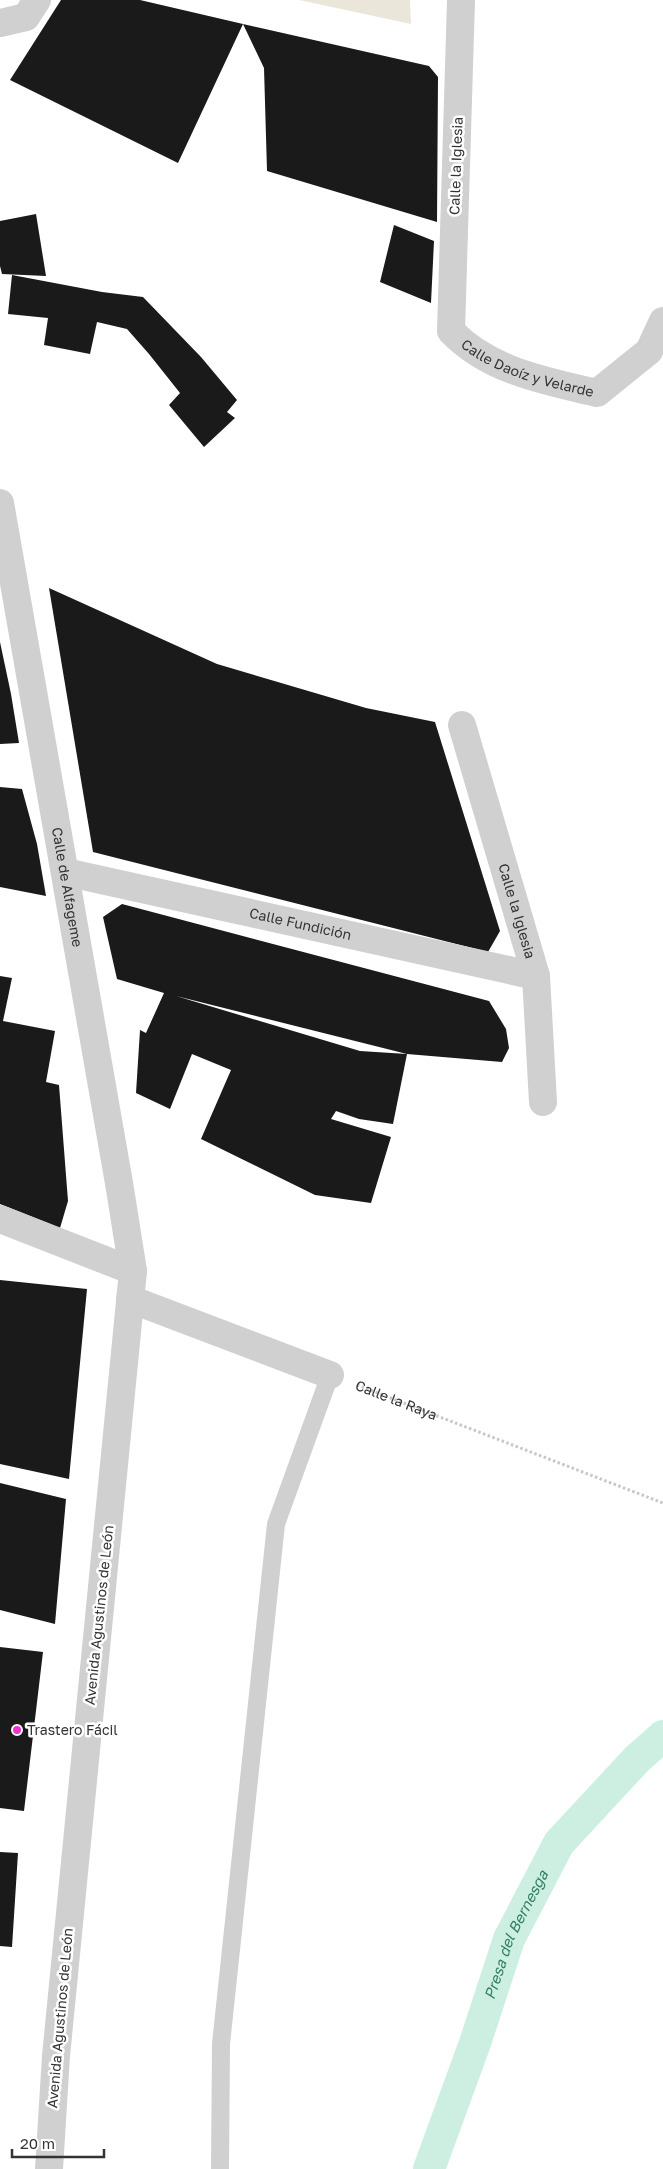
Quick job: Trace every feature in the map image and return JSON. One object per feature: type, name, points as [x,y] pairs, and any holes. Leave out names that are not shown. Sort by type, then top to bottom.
[{"type":"street","points":[[0,23],[26,17],[37,0]]},
{"type":"street","name":"Calle la Iglesia","points":[[451,331],[461,0]]},
{"type":"street","name":"Calle Daoíz y Velarde","points":[[451,331],[466,347],[527,377],[597,393],[649,351],[663,321]]},
{"type":"street","name":"Calle de Alfageme","points":[[0,503],[133,1271]]},
{"type":"street","name":"Calle la Iglesia","points":[[462,725],[536,976],[543,1102]]},
{"type":"street","name":"Calle Fundición","points":[[65,872],[536,976]]},
{"type":"street","points":[[0,1219],[133,1271]]},
{"type":"street","name":"Avenida Agustinos de León","points":[[49,2169],[56,2056],[133,1271]]},
{"type":"street","points":[[130,1299],[330,1375]]},
{"type":"lane","points":[[220,2169],[221,2044],[276,1524],[330,1375]]},
{"type":"path","name":"Calle la Raya","points":[[330,1375],[663,1503]]},
{"type":"shaded area","points":[[299,0],[410,0],[411,24]]},
{"type":"building","points":[[61,0],[140,0],[243,24],[178,163],[10,80]]},
{"type":"building","points":[[243,24],[429,66],[438,77],[437,222],[267,171],[264,68]]},
{"type":"building","points":[[36,214],[46,276],[2,274],[0,266],[0,221]]},
{"type":"building","points":[[394,225],[434,241],[431,303],[380,282]]},
{"type":"building","points":[[12,275],[102,292],[143,297],[201,357],[237,400],[227,412],[235,418],[204,447],[169,405],[180,393],[127,329],[97,322],[90,354],[44,345],[48,318],[8,314]]},
{"type":"building","points":[[49,588],[217,664],[366,708],[435,722],[500,931],[488,952],[93,852]]},
{"type":"building","points":[[0,642],[11,694],[19,743],[0,744]]},
{"type":"building","points":[[0,787],[22,789],[37,844],[46,896],[0,887]]},
{"type":"building","points":[[122,904],[489,1001],[506,1029],[509,1048],[502,1062],[407,1054],[393,1124],[359,1119],[336,1111],[331,1119],[391,1137],[371,1203],[315,1195],[201,1139],[231,1070],[192,1054],[170,1109],[136,1093],[140,1030],[146,1033],[164,993],[117,979],[103,917]],"holes":[[[176,996],[407,1054],[360,1051]]]},
{"type":"building","points":[[0,976],[12,978],[3,1021],[55,1031],[46,1082],[59,1085],[68,1201],[60,1228],[0,1204]]},
{"type":"building","points":[[0,1280],[87,1289],[69,1479],[0,1464]]},
{"type":"building","points":[[0,1483],[66,1499],[55,1624],[0,1610]]},
{"type":"building","name":"Trastero Fácil","points":[[0,1647],[43,1652],[24,1811],[0,1808]]},
{"type":"building","points":[[0,1852],[18,1853],[12,1947],[0,1946]]},
{"type":"waterway","name":"Presa del Bernesga","points":[[429,2169],[475,2043],[509,1939],[559,1843],[637,1759],[663,1736]]},
{"type":"place","name":"Trastero Fácil","points":[[17,1730]]}]
